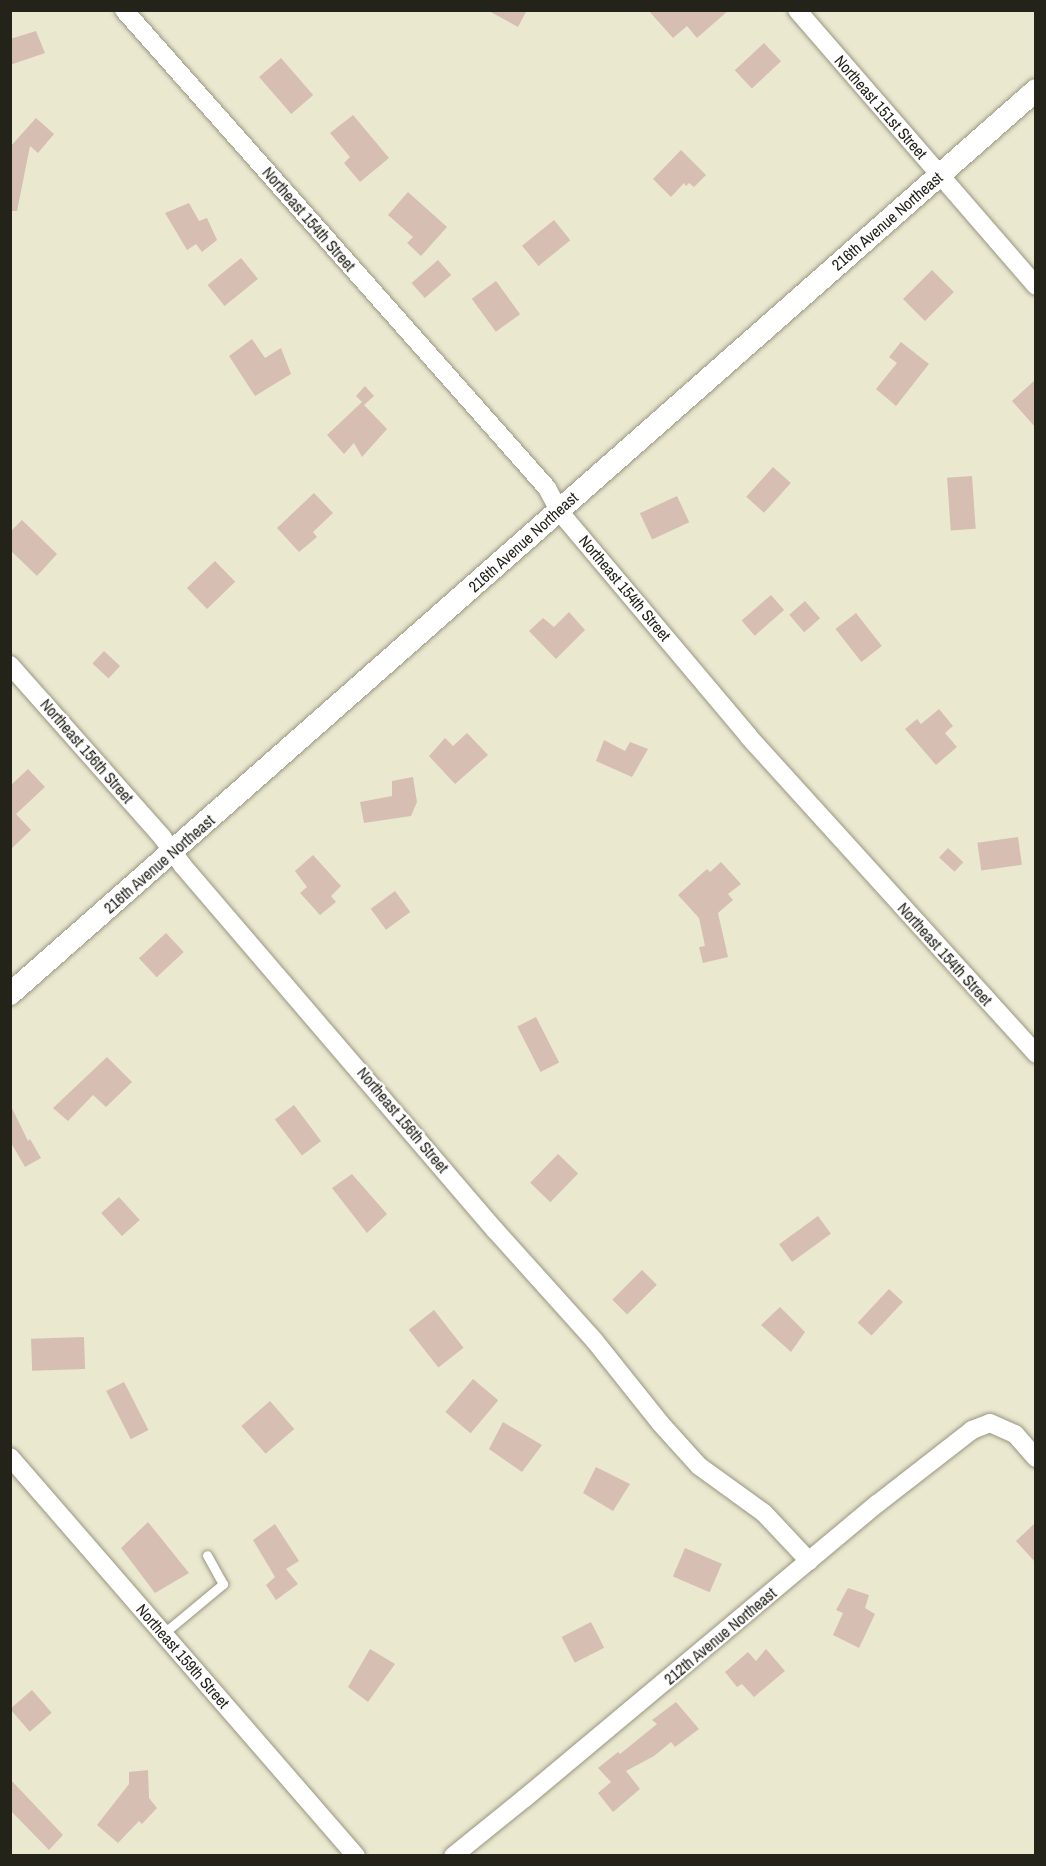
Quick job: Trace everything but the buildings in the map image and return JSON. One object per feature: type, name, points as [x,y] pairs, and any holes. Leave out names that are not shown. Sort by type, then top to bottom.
[{"type":"street","name":"Northeast 154th Street","points":[[124,10],[547,488],[558,511],[590,544],[749,737],[1035,1054]]},
{"type":"street","name":"Northeast 151st Street","points":[[797,10],[1035,286]]},
{"type":"street","name":"216th Avenue Northeast","points":[[10,994],[1035,90]]},
{"type":"street","name":"Northeast 156th Street","points":[[10,665],[162,837],[172,852],[495,1230],[594,1340],[662,1425],[699,1466],[764,1513],[809,1561]]},
{"type":"street","name":"212th Avenue Northeast","points":[[453,1856],[809,1561],[972,1430],[990,1423],[1015,1434],[1035,1458]]},
{"type":"street","name":"Northeast 159th Street","points":[[10,1457],[356,1856]]},
{"type":"lane","points":[[164,1633],[223,1584],[207,1555]]}]
